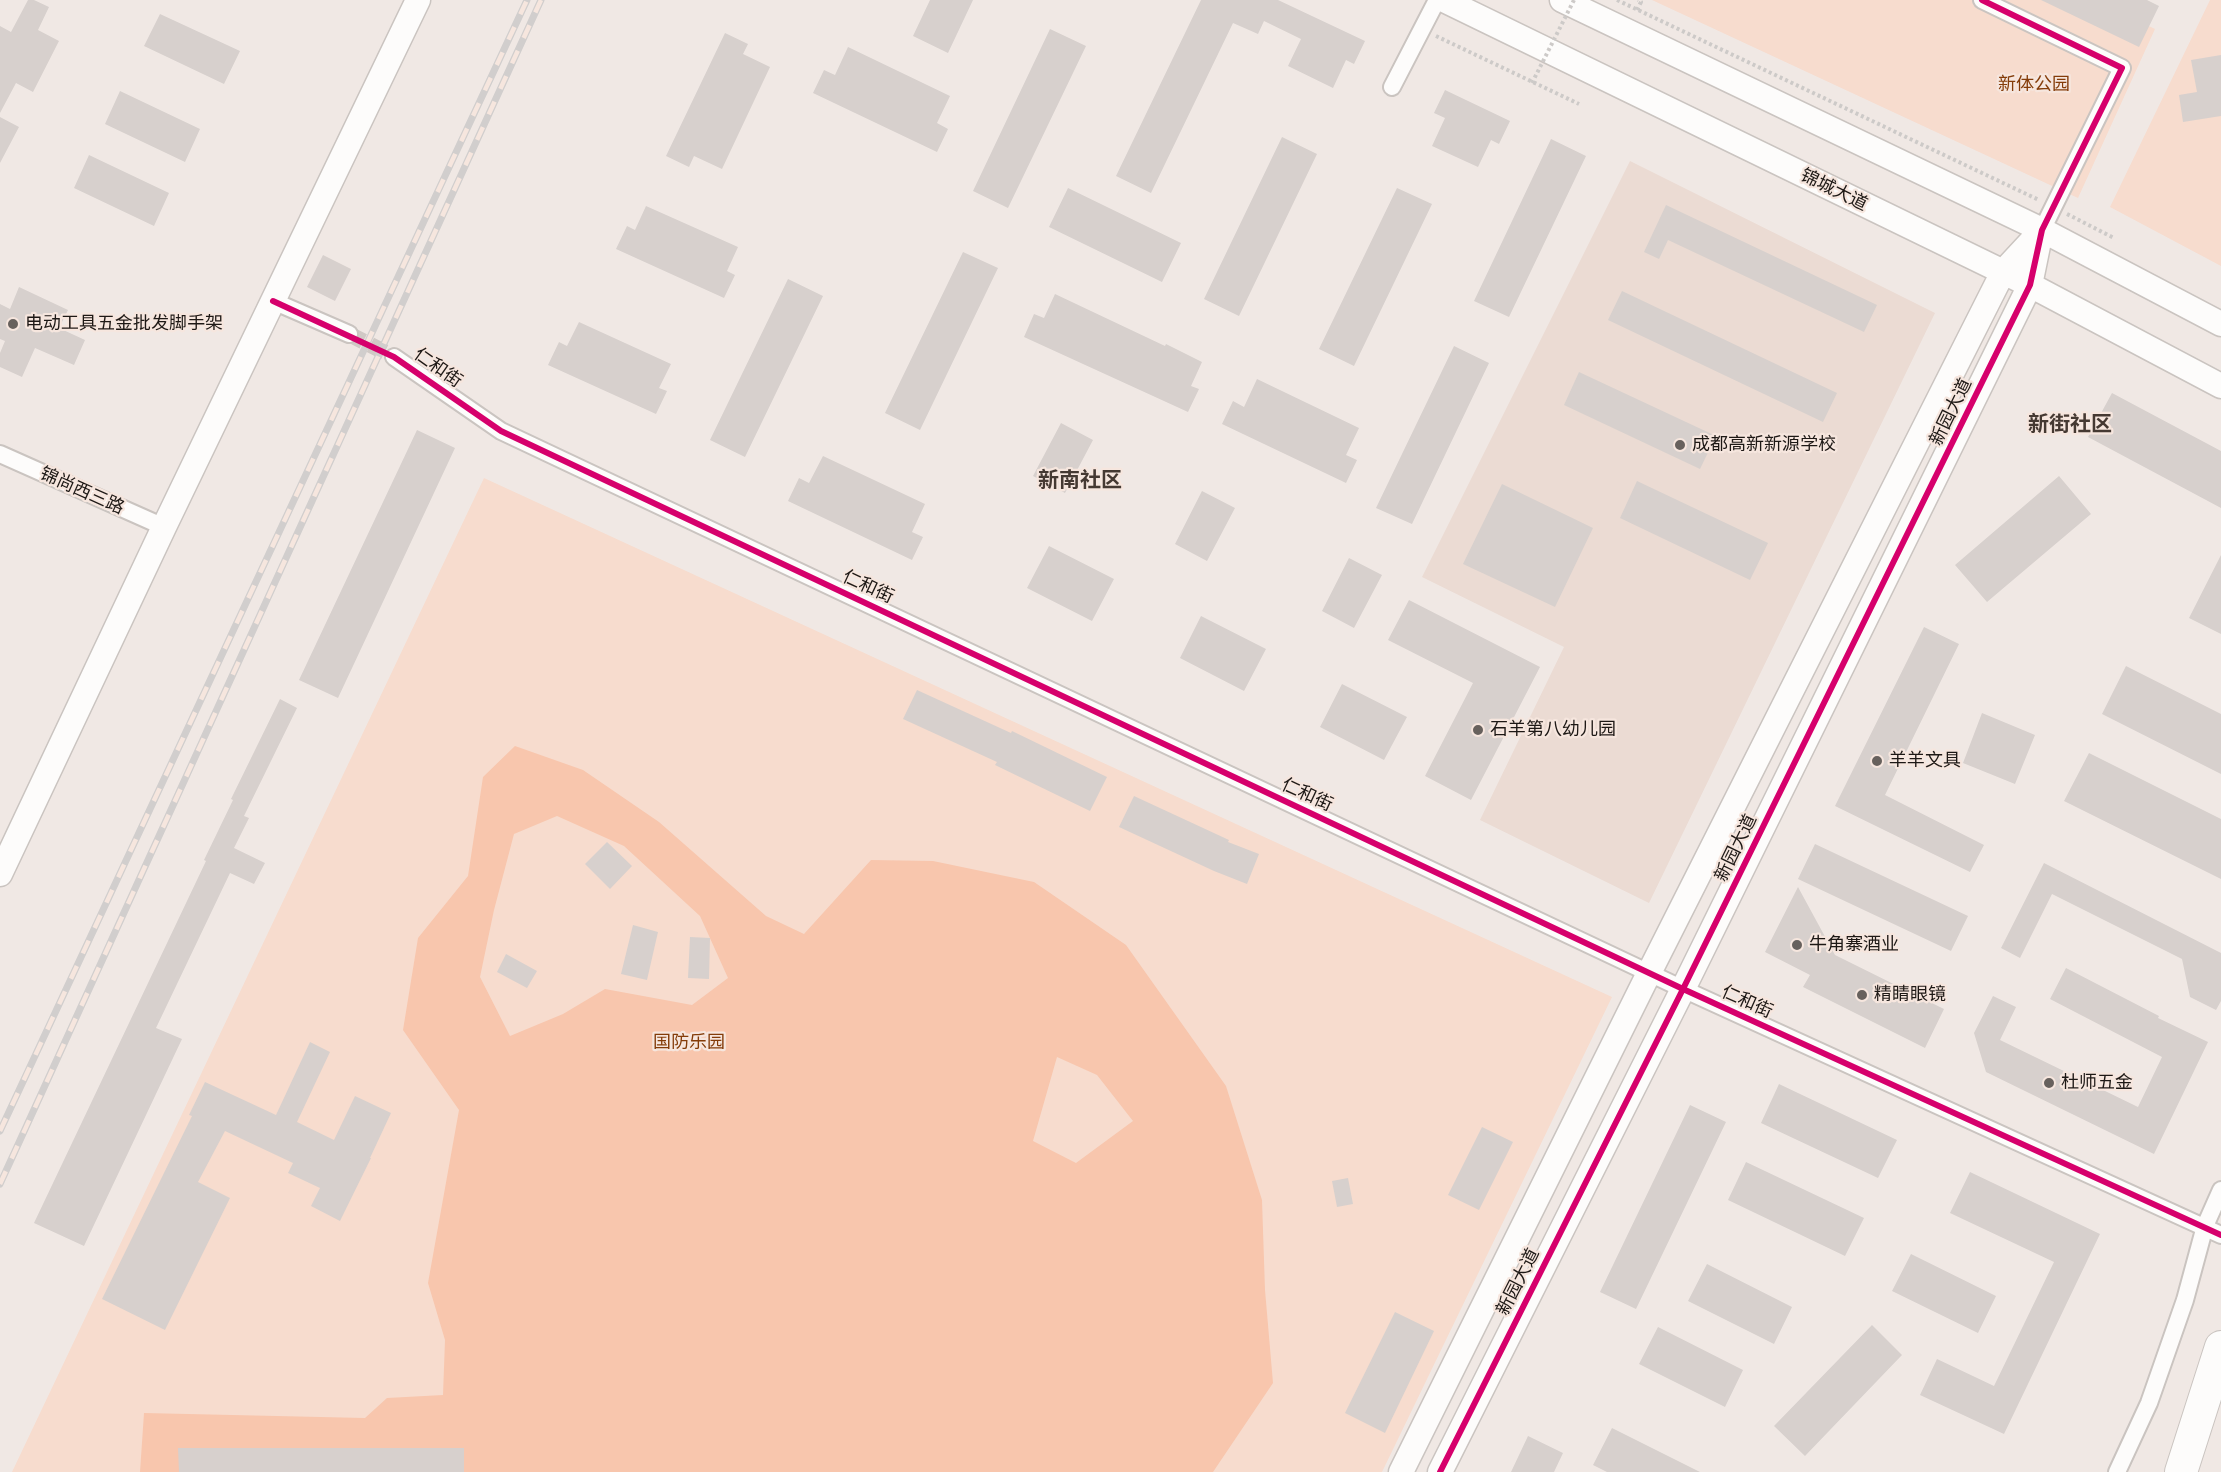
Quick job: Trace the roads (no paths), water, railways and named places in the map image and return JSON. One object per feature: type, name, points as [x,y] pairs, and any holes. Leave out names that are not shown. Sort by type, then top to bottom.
[{"type":"highway","points":[[2181,1472],[2221,1347]]},
{"type":"highway","points":[[2181,1472],[2221,1390]]},
{"type":"street","points":[[0,874],[418,0]]},
{"type":"street","points":[[1392,87],[1437,0]]},
{"type":"street","name":"锦城大道","points":[[1444,0],[2030,285],[2221,386]]},
{"type":"street","points":[[1562,0],[2042,230],[2221,324]]},
{"type":"street","points":[[1982,0],[2122,68],[2042,230]]},
{"type":"street","name":"新园大道","points":[[1401,1472],[1649,973],[2003,272],[2042,230]]},
{"type":"street","name":"新园大道","points":[[1440,1472],[1683,989],[2030,285],[2042,230]]},
{"type":"street","points":[[273,300],[349,334]]},
{"type":"street","name":"仁和街","points":[[394,357],[501,431],[1683,989],[2221,1234]]},
{"type":"street","name":"锦尚西三路","points":[[0,454],[164,527]]},
{"type":"street","points":[[2117,1472],[2149,1403],[2185,1300],[2205,1226],[2221,1190]]},
{"type":"tunnel","points":[[349,334],[394,357]]},
{"type":"railway","points":[[0,1131],[527,0]]},
{"type":"railway","points":[[0,1184],[541,0]]},
{"type":"place","name":"电动工具五金批发脚手架","points":[[13,324]]},
{"type":"place","name":"成都高新新源学校","points":[[1680,445]]},
{"type":"place","name":"石羊第八幼儿园","points":[[1478,730]]},
{"type":"place","name":"羊羊文具","points":[[1877,761]]},
{"type":"place","name":"牛角寨酒业","points":[[1797,945]]},
{"type":"place","name":"精睛眼镜","points":[[1862,995]]},
{"type":"place","name":"杜师五金","points":[[2049,1083]]},
{"type":"district","name":"新街社区","points":[[2070,425]]},
{"type":"district","name":"新南社区","points":[[1080,481]]},
{"type":"park label","name":"新体公园","points":[[2034,85]]},
{"type":"park label","name":"国防乐园","points":[[689,1043]]}]
